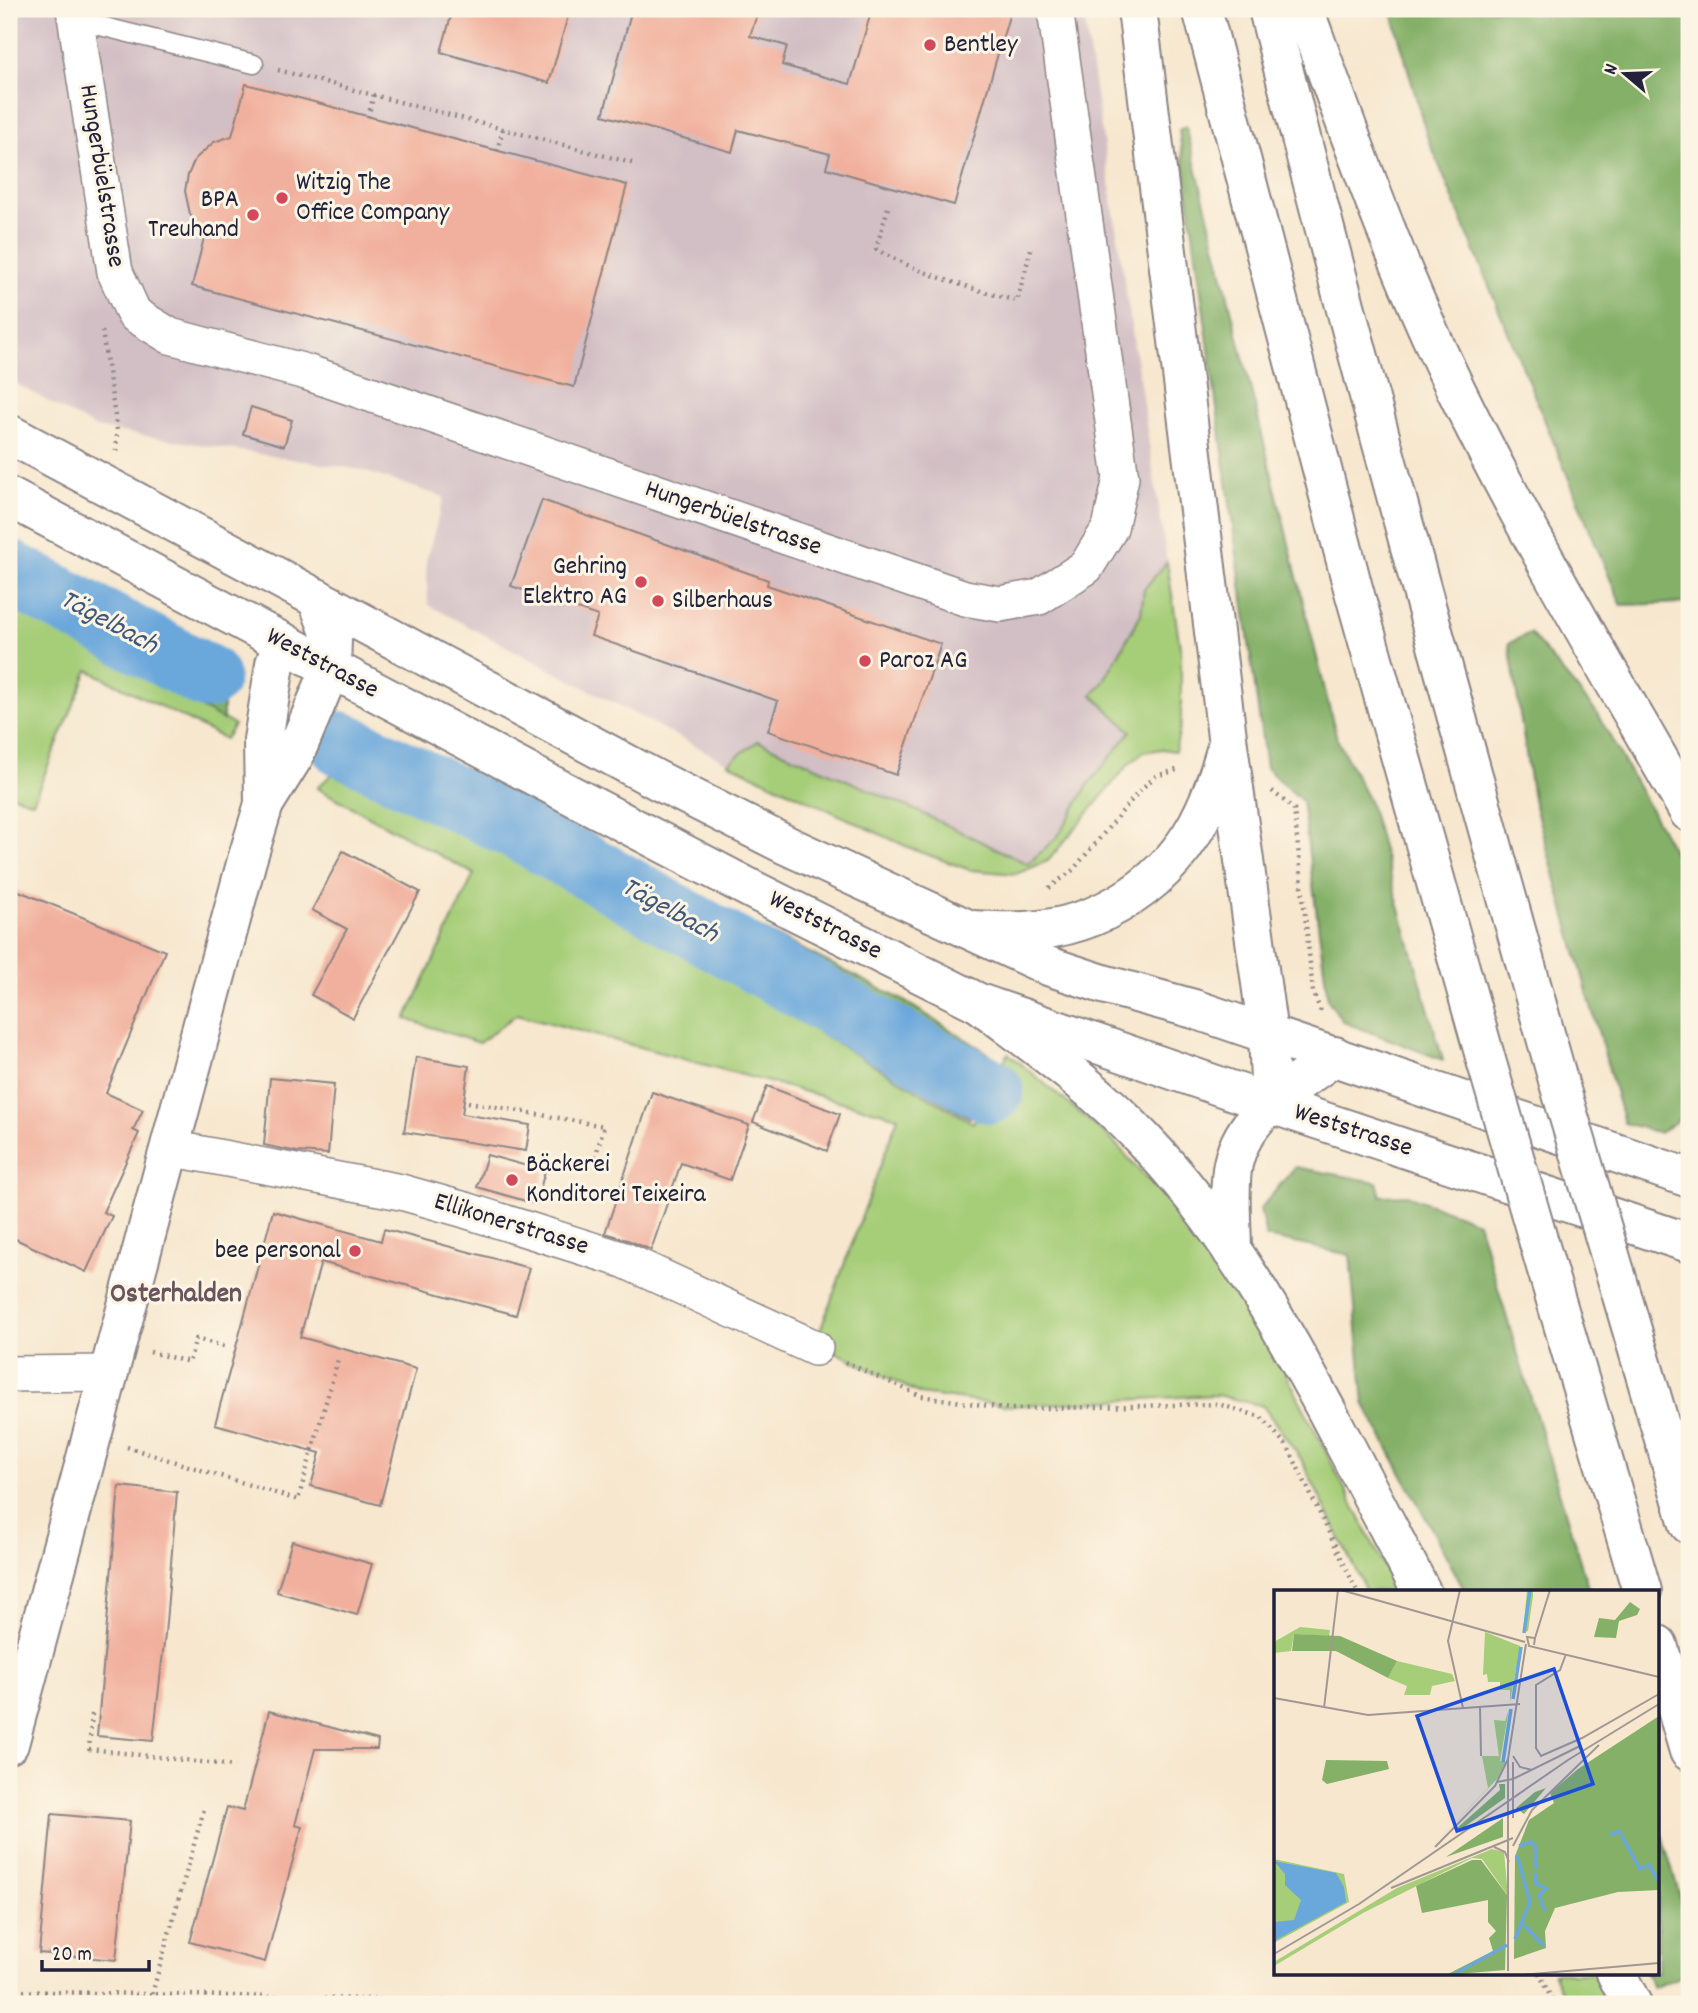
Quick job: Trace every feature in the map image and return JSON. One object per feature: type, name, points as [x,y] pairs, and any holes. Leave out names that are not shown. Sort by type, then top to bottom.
[{"type":"main road","points":[[1137,9],[1228,745],[1268,1034],[1271,1104]]},
{"type":"main road","points":[[1202,9],[1353,588],[1486,1060],[1642,1590]]},
{"type":"main road","points":[[1268,9],[1423,598],[1558,1080],[1689,1524]]},
{"type":"main road","points":[[1304,9],[1387,233],[1465,410],[1561,588],[1689,812]]},
{"type":"main road","name":"Weststrasse","points":[[9,434],[680,792],[786,845],[1048,966],[1268,1034],[1331,1040],[1689,1178]]},
{"type":"main road","name":"Weststrasse","points":[[9,498],[279,653],[979,1003],[1271,1104],[1689,1243]]},
{"type":"main road","points":[[278,748],[327,677],[332,638],[317,598]]},
{"type":"main road","points":[[9,1744],[110,1373],[181,1150],[224,943],[278,748],[279,653]]},
{"type":"main road","points":[[971,930],[1027,931],[1058,927],[1099,914],[1138,893],[1174,858],[1203,814],[1228,745]]},
{"type":"main road","points":[[979,1003],[1076,1076],[1107,1103],[1171,1170],[1232,1251],[1299,1358],[1420,1590]]},
{"type":"main road","points":[[1232,1251],[1233,1165],[1248,1129],[1331,1040]]},
{"type":"main road","points":[[1660,1652],[1689,1751]]},
{"type":"main road","points":[[1617,1974],[1632,2004]]},
{"type":"street","name":"Hungerbüelstrasse","points":[[75,14],[115,272],[134,314],[170,336],[306,372],[965,598],[1000,604],[1039,597],[1086,567],[1110,528],[1121,478],[1055,9]]},
{"type":"street","name":"Ellikonerstrasse","points":[[181,1150],[401,1192],[561,1240],[624,1260],[815,1348]]},
{"type":"street","points":[[9,1374],[110,1373]]},
{"type":"lane","points":[[75,14],[254,64]]},
{"type":"path","points":[[254,64],[632,163]]},
{"type":"path","points":[[368,117],[374,94]]},
{"type":"path","points":[[497,151],[503,129]]},
{"type":"path","points":[[888,208],[876,249],[898,262],[981,291],[1017,301],[1031,249]]},
{"type":"path","points":[[101,326],[117,430],[116,454]]},
{"type":"path","points":[[1038,892],[1048,889],[1073,870],[1141,789],[1156,776],[1181,769]]},
{"type":"path","points":[[1265,786],[1294,809],[1313,992],[1331,1040]]},
{"type":"path","points":[[468,1102],[604,1126],[594,1162]]},
{"type":"path","points":[[142,1350],[189,1362],[196,1339],[227,1347]]},
{"type":"path","points":[[815,1348],[921,1396],[1010,1409],[1218,1404],[1261,1418],[1288,1447],[1357,1590]]},
{"type":"path","points":[[92,1436],[298,1500],[338,1360]]},
{"type":"path","points":[[92,1714],[89,1749],[235,1766]]},
{"type":"path","points":[[152,1994],[204,1809]]},
{"type":"path","points":[[1539,1974],[1553,2004]]},
{"type":"path","points":[[9,1991],[584,2004]]},
{"type":"shaded area","points":[[9,9],[1083,9],[1167,562],[1144,589],[1141,613],[1102,684],[1093,695],[1131,731],[1088,785],[1058,836],[1028,864],[917,811],[758,741],[728,763],[428,605],[426,561],[444,497],[361,470],[96,428],[9,380]]},
{"type":"green space","points":[[1391,9],[1689,9],[1689,603],[1621,605],[1427,136]]},
{"type":"green space","points":[[1186,126],[1337,739],[1369,801],[1443,1060],[1343,1022],[1328,1000],[1302,801],[1266,768],[1179,130]]},
{"type":"green space","points":[[9,544],[210,645],[223,660],[223,720],[9,601]]},
{"type":"green space","points":[[1167,562],[1181,654],[1181,724],[1175,751],[1162,749],[1144,752],[1128,765],[1048,861],[1016,874],[970,870],[912,849],[728,763],[758,741],[917,811],[1028,864],[1058,836],[1088,785],[1131,731],[1092,695],[1102,684],[1141,614],[1144,589]]},
{"type":"green space","points":[[9,599],[234,725],[225,739],[88,670],[33,802],[9,794]]},
{"type":"green space","points":[[1530,633],[1597,713],[1689,879],[1689,1112],[1660,1133],[1624,1123],[1533,799],[1509,643]]},
{"type":"green space","points":[[359,736],[462,777],[901,999],[1001,1061],[970,1118],[665,941],[504,852],[333,770]]},
{"type":"green space","points":[[332,774],[503,852],[664,942],[973,1123],[1008,1053],[1112,1140],[1188,1223],[1276,1354],[1396,1590],[1366,1590],[1301,1459],[1263,1406],[1217,1395],[1009,1406],[920,1394],[816,1342],[898,1117],[517,1014],[479,1043],[406,1019],[474,874],[317,788]]},
{"type":"green space","points":[[1295,1167],[1377,1182],[1381,1196],[1407,1195],[1478,1222],[1589,1590],[1464,1590],[1364,1403],[1350,1255],[1266,1237],[1260,1209]]},
{"type":"green space","points":[[1660,1829],[1689,1927],[1689,1973],[1653,1988],[1646,1974],[1660,1974]]},
{"type":"green space","points":[[1554,1974],[1593,1974],[1609,2004],[1569,2004]]},
{"type":"building","points":[[453,9],[570,9],[549,83],[441,52]]},
{"type":"building","points":[[632,9],[759,9],[750,36],[787,46],[782,65],[850,84],[872,9],[1011,9],[954,205],[826,168],[830,154],[738,130],[732,152],[603,115]]},
{"type":"building","points":[[246,84],[627,185],[574,387],[192,286],[204,238],[190,214],[185,191],[188,175],[195,159],[214,142],[232,136]]},
{"type":"building","points":[[251,407],[292,420],[284,446],[243,434]]},
{"type":"building","points":[[542,500],[768,580],[767,585],[941,644],[896,775],[768,731],[778,701],[591,636],[598,616],[511,586]]},
{"type":"building","points":[[343,851],[420,892],[353,1018],[311,995],[347,929],[312,910]]},
{"type":"building","points":[[9,887],[165,951],[106,1093],[143,1110],[133,1130],[139,1133],[103,1212],[112,1216],[86,1272],[9,1236]]},
{"type":"building","points":[[416,1057],[469,1066],[462,1114],[530,1125],[526,1151],[404,1132]]},
{"type":"building","points":[[270,1078],[334,1084],[328,1154],[297,1152],[264,1145]]},
{"type":"building","points":[[767,1086],[840,1114],[827,1151],[753,1122]]},
{"type":"building","points":[[652,1092],[749,1125],[730,1180],[681,1163],[651,1250],[605,1233]]},
{"type":"building","points":[[487,1155],[545,1171],[536,1204],[477,1187]]},
{"type":"building","points":[[273,1211],[381,1241],[384,1229],[529,1268],[516,1315],[321,1262],[300,1337],[416,1369],[380,1505],[311,1486],[320,1453],[215,1424]]},
{"type":"building","points":[[119,1486],[177,1492],[153,1741],[97,1736]]},
{"type":"building","points":[[292,1541],[372,1564],[357,1615],[277,1592]]},
{"type":"building","points":[[269,1711],[378,1740],[377,1749],[315,1749],[295,1825],[302,1827],[265,1962],[190,1942],[227,1807],[243,1811]]},
{"type":"building","points":[[52,1814],[130,1821],[116,1960],[39,1953]]},
{"type":"waterway","name":"Tägelbach","points":[[9,572],[207,677]]},
{"type":"waterway","name":"Tägelbach","points":[[342,744],[516,827],[991,1091]]},
{"type":"place","name":"Bentley","points":[[930,45]]},
{"type":"place","name":"Witzig The Office Company","points":[[282,198]]},
{"type":"place","name":"BPA Treuhand","points":[[253,215]]},
{"type":"place","name":"Gehring Elektro AG","points":[[641,582]]},
{"type":"place","name":"Silberhaus","points":[[658,601]]},
{"type":"place","name":"Paroz AG","points":[[865,661]]},
{"type":"place","name":"Bäckerei Konditorei Teixeira","points":[[512,1180]]},
{"type":"place","name":"bee personal","points":[[355,1251]]},
{"type":"district","name":"Osterhalden","points":[[176,1296]]}]
